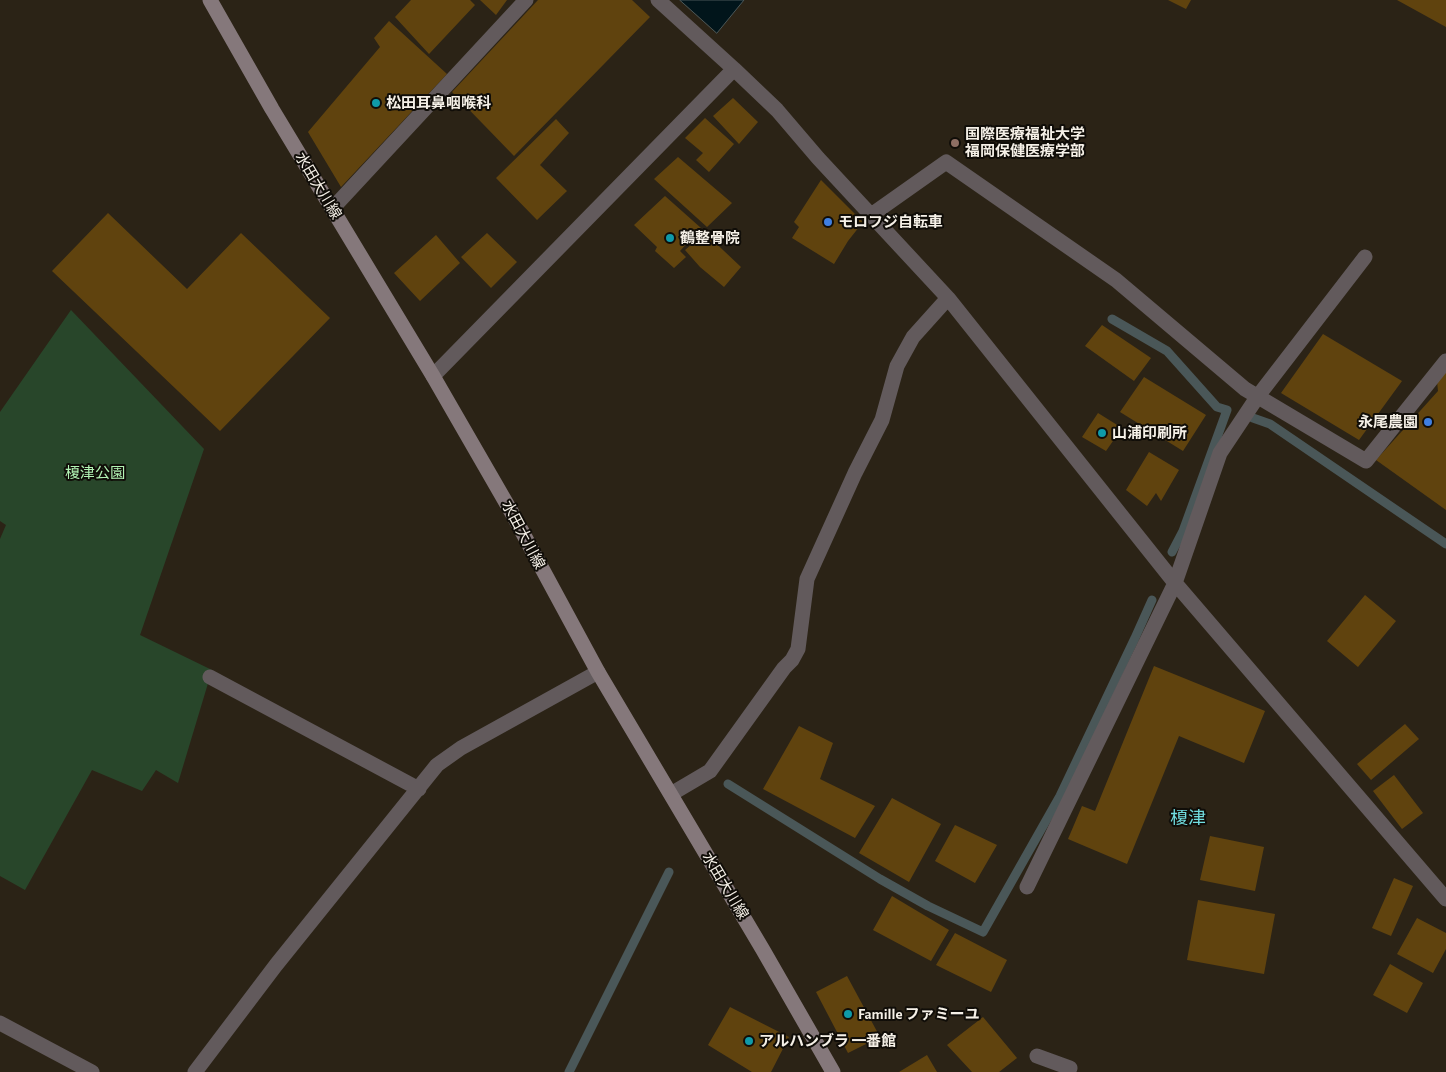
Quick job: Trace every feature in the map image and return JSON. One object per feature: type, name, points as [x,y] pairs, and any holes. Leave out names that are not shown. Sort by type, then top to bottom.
[{"type":"main road","name":"水田大川線","points":[[210,0],[332,209],[433,376],[512,513],[598,672],[833,1072]]},
{"type":"street","points":[[332,209],[526,0]]},
{"type":"street","points":[[658,0],[777,110],[948,298],[1175,583],[1446,899]]},
{"type":"street","points":[[433,376],[734,69]]},
{"type":"street","points":[[871,215],[946,162],[1116,280],[1245,389],[1366,461],[1446,361]]},
{"type":"street","points":[[1027,887],[1175,583],[1220,453],[1258,396],[1365,256]]},
{"type":"street","points":[[671,794],[710,771],[798,649],[807,579],[855,473],[882,420],[898,366],[913,337],[948,298]]},
{"type":"street","points":[[195,1072],[276,965],[437,765],[461,748],[598,672]]},
{"type":"street","points":[[210,677],[418,789]]},
{"type":"street","points":[[0,1024],[92,1072]]},
{"type":"street","points":[[1037,1056],[1073,1071]]},
{"type":"green space","name":"榎津公園","points":[[71,310],[204,449],[140,635],[212,670],[178,783],[156,770],[142,791],[92,770],[25,890],[0,876],[0,539],[6,525],[0,521],[0,412]]},
{"type":"shaded area","points":[[680,0],[744,0],[717,33]]},
{"type":"building","points":[[411,0],[470,0],[475,5],[429,54],[395,17]]},
{"type":"building","points":[[480,0],[507,0],[496,15]]},
{"type":"building","points":[[538,0],[632,0],[650,17],[514,156],[452,92]]},
{"type":"building","points":[[1168,0],[1191,0],[1186,9]]},
{"type":"building","points":[[1397,0],[1446,0],[1446,27]]},
{"type":"building","name":"松田耳鼻咽喉科","points":[[389,21],[447,74],[341,187],[308,132],[380,47],[374,38]]},
{"type":"building","points":[[733,98],[758,122],[739,144],[713,116]]},
{"type":"building","points":[[705,118],[734,144],[709,172],[696,160],[703,153],[685,138]]},
{"type":"building","points":[[556,119],[569,133],[540,165],[567,191],[537,220],[496,178]]},
{"type":"building","points":[[678,157],[732,203],[707,227],[654,179]]},
{"type":"building","name":"モロフジ自転車","points":[[821,180],[863,222],[848,241],[834,264],[792,238],[799,227],[794,222]]},
{"type":"building","name":"鶴整骨院","points":[[665,196],[701,228],[680,251],[686,257],[674,268],[655,251],[657,247],[634,225]]},
{"type":"building","points":[[108,213],[187,289],[241,233],[330,318],[220,431],[52,271]]},
{"type":"building","points":[[487,233],[517,262],[491,288],[461,257]]},
{"type":"building","points":[[705,233],[741,267],[724,287],[700,267],[685,250]]},
{"type":"building","points":[[436,235],[460,263],[420,301],[394,273]]},
{"type":"building","points":[[1102,325],[1151,358],[1134,381],[1085,346]]},
{"type":"building","points":[[1323,334],[1402,381],[1359,440],[1281,393]]},
{"type":"building","name":"永尾農園","points":[[1446,371],[1446,510],[1376,460],[1438,391],[1437,381]]},
{"type":"building","points":[[1144,377],[1206,415],[1183,451],[1120,412]]},
{"type":"building","name":"山浦印刷所","points":[[1098,413],[1122,428],[1106,451],[1082,437]]},
{"type":"building","points":[[1149,452],[1179,470],[1161,501],[1156,493],[1147,506],[1126,490]]},
{"type":"building","points":[[1365,595],[1396,621],[1358,667],[1327,641]]},
{"type":"building","points":[[1154,666],[1265,711],[1244,763],[1179,736],[1127,864],[1068,839],[1082,806],[1095,811]]},
{"type":"building","points":[[1405,724],[1419,739],[1371,780],[1357,764]]},
{"type":"building","points":[[799,726],[833,743],[820,779],[875,806],[855,838],[763,789]]},
{"type":"building","points":[[1394,775],[1423,813],[1402,829],[1373,791]]},
{"type":"building","points":[[892,798],[941,824],[909,882],[859,853]]},
{"type":"building","points":[[955,825],[997,845],[975,883],[935,861]]},
{"type":"building","points":[[1210,836],[1264,847],[1255,891],[1200,880]]},
{"type":"building","points":[[1394,878],[1413,886],[1391,936],[1372,928]]},
{"type":"building","points":[[892,896],[949,930],[931,961],[873,930]]},
{"type":"building","points":[[1198,900],[1275,914],[1264,974],[1187,960]]},
{"type":"building","points":[[1417,918],[1446,933],[1446,949],[1433,973],[1397,954]]},
{"type":"building","points":[[955,933],[1007,960],[991,992],[936,965]]},
{"type":"building","points":[[1390,964],[1423,983],[1407,1013],[1373,995]]},
{"type":"building","name":"Famille ファミーユ","points":[[847,976],[880,1037],[848,1053],[816,992]]},
{"type":"building","name":"アルハンブラ 一番館","points":[[730,1007],[789,1037],[771,1072],[752,1072],[708,1045]]},
{"type":"building","points":[[983,1017],[1017,1058],[999,1072],[972,1072],[947,1045]]},
{"type":"building","points":[[927,1055],[937,1072],[899,1072]]},
{"type":"waterway","points":[[1112,319],[1167,351],[1217,407],[1227,410],[1183,531],[1172,552]]},
{"type":"waterway","points":[[1253,418],[1270,424],[1446,544]]},
{"type":"waterway","points":[[728,784],[880,879],[928,906],[983,932],[1060,796],[1152,600]]},
{"type":"waterway","points":[[569,1072],[669,872]]},
{"type":"place","name":"松田耳鼻咽喉科","points":[[376,103]]},
{"type":"place","name":"国際医療福祉大学 福岡保健医療学部","points":[[955,143]]},
{"type":"place","name":"モロフジ自転車","points":[[828,222]]},
{"type":"place","name":"鶴整骨院","points":[[670,238]]},
{"type":"place","name":"永尾農園","points":[[1428,422]]},
{"type":"place","name":"山浦印刷所","points":[[1102,433]]},
{"type":"place","name":"Famille ファミーユ","points":[[848,1014]]},
{"type":"place","name":"アルハンブラ 一番館","points":[[749,1041]]},
{"type":"district","name":"榎津","points":[[1188,819]]}]
